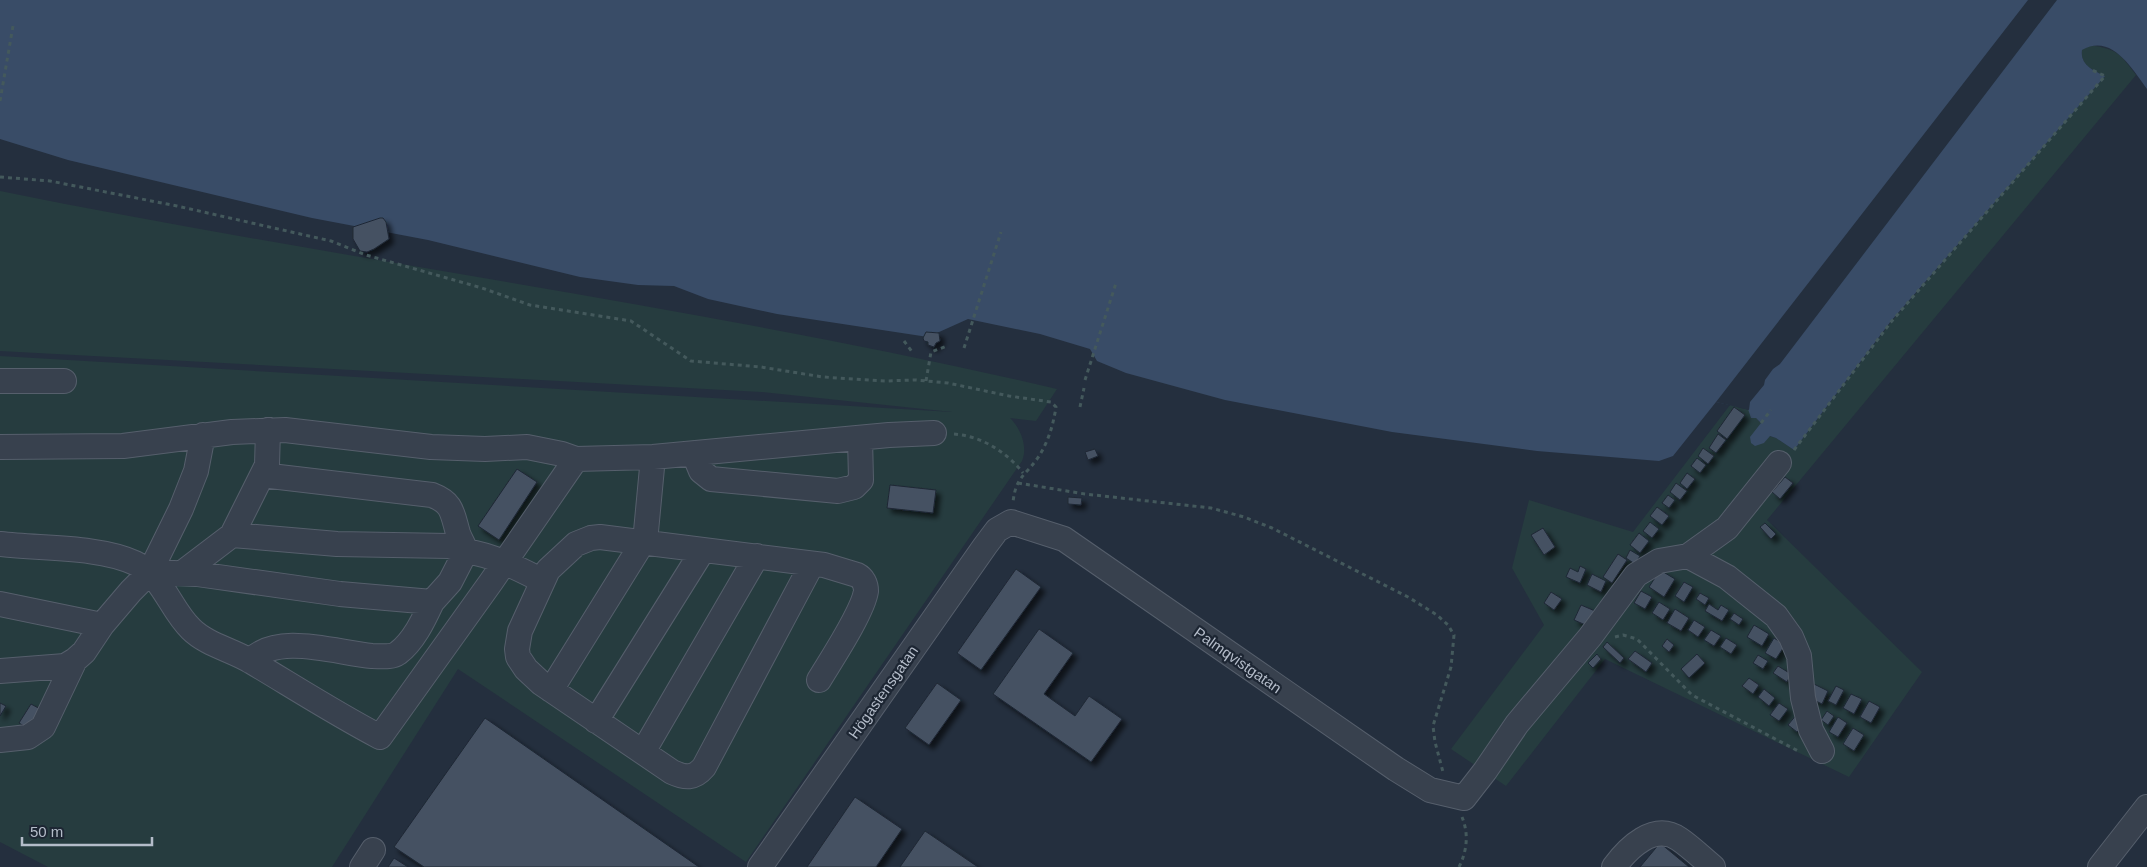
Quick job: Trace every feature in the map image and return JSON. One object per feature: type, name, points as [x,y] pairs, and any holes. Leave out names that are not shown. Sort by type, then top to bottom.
[{"type":"street","points":[[0,381],[64,381]]},
{"type":"street","points":[[182,574],[232,535],[267,464],[268,430]]},
{"type":"street","points":[[0,447],[123,446],[268,430],[338,434],[431,447],[485,449],[527,446],[576,459],[654,457],[934,433]]},
{"type":"street","points":[[0,671],[65,666],[84,652],[102,625],[150,572],[196,471],[203,436]]},
{"type":"street","points":[[694,454],[701,471],[711,479],[732,483],[838,491],[854,488],[861,480],[860,438]]},
{"type":"street","points":[[1458,797],[1485,771],[1517,724],[1590,638],[1636,575],[1660,561],[1688,556],[1727,528],[1786,456]]},
{"type":"street","points":[[551,690],[644,542],[654,457]]},
{"type":"street","points":[[0,544],[115,556],[135,563],[150,572],[191,630],[218,646],[250,661],[380,737],[506,562],[576,459]]},
{"type":"street","points":[[262,475],[432,495],[444,499],[451,510],[466,551]]},
{"type":"street","name":"Palmqvistgatan","points":[[1011,522],[1064,539],[1396,769],[1430,790],[1458,797]]},
{"type":"street","name":"Högastensgatan","points":[[760,867],[984,546],[998,530],[1011,522]]},
{"type":"street","points":[[232,535],[337,544],[449,546],[487,554],[542,581]]},
{"type":"street","points":[[812,564],[701,770],[690,777],[680,776],[551,690],[526,669],[518,657],[517,649],[520,631],[548,570],[568,549],[584,540],[600,537],[812,564],[831,567],[861,577],[866,586],[863,600],[819,680]]},
{"type":"street","points":[[596,721],[703,550]]},
{"type":"street","points":[[250,661],[269,649],[289,645],[369,655],[386,656],[396,654],[412,637],[432,602],[450,582],[466,551]]},
{"type":"street","points":[[643,752],[757,556]]},
{"type":"street","points":[[1688,556],[1726,578],[1776,616],[1791,637],[1799,656],[1803,698],[1811,730],[1822,751]]},
{"type":"street","points":[[150,572],[182,574],[340,594],[432,602]]},
{"type":"street","points":[[0,604],[102,625]]},
{"type":"street","points":[[0,740],[28,737],[43,727],[75,660]]},
{"type":"street","points":[[2100,867],[2147,807]]},
{"type":"street","points":[[1614,867],[1624,854],[1644,838],[1658,833],[1677,838],[1713,867]]},
{"type":"path","points":[[0,101],[13,26]]},
{"type":"path","points":[[1786,456],[1891,322],[2105,76],[2090,69]]},
{"type":"path","points":[[0,178],[50,181],[177,206],[332,241],[366,255],[482,288],[530,305],[631,321],[691,361],[761,367],[823,377],[885,381],[948,382],[1009,396],[1052,402],[1056,407],[1052,430],[1037,459],[1024,473],[1014,489],[1011,522]]},
{"type":"path","points":[[964,348],[1001,232]]},
{"type":"path","points":[[1085,380],[1116,283]]},
{"type":"path","points":[[904,340],[913,353]]},
{"type":"path","points":[[926,381],[931,352],[947,346]]},
{"type":"path","points":[[1080,407],[1084,388]]},
{"type":"path","points":[[1761,423],[1770,410]]},
{"type":"path","points":[[934,433],[958,435],[978,440],[995,448],[1015,463],[1024,473]]},
{"type":"path","points":[[1018,483],[1085,494],[1211,508],[1244,517],[1272,528],[1408,596],[1437,615],[1448,625],[1454,635],[1451,667],[1433,726],[1435,742],[1458,797],[1465,824],[1467,846],[1459,867]]},
{"type":"path","points":[[1614,637],[1623,635],[1636,639],[1692,695],[1717,709],[1794,750],[1815,758],[1822,751]]},
{"type":"green space","points":[[2090,45],[2118,54],[2136,75],[1767,520],[1922,672],[1849,777],[1605,659],[1506,786],[1451,749],[1544,625],[1512,568],[1529,500],[1633,532],[1730,405],[1749,410],[1753,418],[1756,418],[1761,423],[1764,443],[1769,436],[1776,438],[1794,450],[1891,322],[2104,76],[2088,67],[2083,60],[2082,50]]},
{"type":"green space","points":[[0,191],[132,217],[794,333],[1057,389],[1036,421],[1010,418],[1017,427],[1024,444],[1022,461],[746,862],[458,669],[332,867],[48,867],[0,842],[0,356],[952,412],[761,392],[0,351]]},
{"type":"water","points":[[0,0],[2147,0],[2147,89],[2128,63],[2112,50],[2103,46],[2093,46],[2082,50],[2085,63],[2105,76],[1891,321],[1794,450],[1770,436],[1764,443],[1755,446],[1751,443],[1750,437],[1761,423],[1756,418],[1751,418],[1748,409],[1716,402],[1673,456],[1659,461],[1537,451],[1392,432],[1225,400],[1126,373],[1097,361],[1090,349],[1040,334],[968,319],[928,337],[777,314],[708,299],[674,286],[638,285],[580,277],[428,240],[312,218],[68,160],[0,139]]},
{"type":"pier","points":[[2028,0],[2057,0],[1780,364],[1773,369],[1765,380],[1764,385],[1750,402],[1749,410],[1716,402]]},
{"type":"building","points":[[383,218],[386,222],[389,239],[367,252],[360,251],[353,239],[353,227]]},
{"type":"building","points":[[926,332],[939,333],[940,341],[934,347],[924,341],[923,338]]},
{"type":"building","points":[[1734,407],[1745,415],[1727,439],[1717,431]]},
{"type":"building","points":[[1718,434],[1726,440],[1716,453],[1709,448]]},
{"type":"building","points":[[1703,448],[1714,456],[1708,464],[1698,456]]},
{"type":"building","points":[[1095,449],[1098,456],[1088,460],[1085,452]]},
{"type":"building","points":[[1697,458],[1706,465],[1700,473],[1691,466]]},
{"type":"building","points":[[517,469],[537,482],[499,540],[478,526]]},
{"type":"building","points":[[1687,473],[1695,479],[1687,489],[1680,483]]},
{"type":"building","points":[[1785,477],[1793,483],[1780,499],[1772,492]]},
{"type":"building","points":[[1676,483],[1687,491],[1680,500],[1670,492]]},
{"type":"building","points":[[890,485],[936,490],[933,513],[887,508]]},
{"type":"building","points":[[1668,495],[1675,500],[1669,508],[1662,503]]},
{"type":"building","points":[[1068,497],[1082,498],[1081,505],[1068,504]]},
{"type":"building","points":[[1657,507],[1669,516],[1662,525],[1650,516]]},
{"type":"building","points":[[1650,522],[1659,529],[1652,538],[1643,531]]},
{"type":"building","points":[[1765,523],[1776,534],[1771,539],[1760,527]]},
{"type":"building","points":[[1543,528],[1555,547],[1544,555],[1531,535]]},
{"type":"building","points":[[1639,533],[1649,541],[1640,553],[1630,545]]},
{"type":"building","points":[[1630,550],[1640,556],[1635,564],[1626,558]]},
{"type":"building","points":[[1618,554],[1627,560],[1612,583],[1603,577]]},
{"type":"building","points":[[1580,566],[1586,569],[1580,583],[1566,577],[1570,568],[1578,572]]},
{"type":"building","points":[[1016,569],[1041,587],[981,670],[957,653]]},
{"type":"building","points":[[1660,570],[1675,579],[1664,597],[1649,587]]},
{"type":"building","points":[[1592,574],[1606,581],[1601,592],[1587,585]]},
{"type":"building","points":[[1684,582],[1693,587],[1684,602],[1675,596]]},
{"type":"building","points":[[1641,591],[1652,597],[1645,609],[1634,603]]},
{"type":"building","points":[[1551,592],[1562,599],[1554,610],[1544,603]]},
{"type":"building","points":[[1700,593],[1709,598],[1705,605],[1696,599]]},
{"type":"building","points":[[1659,602],[1670,609],[1663,620],[1652,613]]},
{"type":"building","points":[[1709,604],[1718,610],[1721,605],[1729,610],[1722,621],[1705,611]]},
{"type":"building","points":[[1581,605],[1595,611],[1588,626],[1574,620]]},
{"type":"building","points":[[1675,609],[1689,618],[1681,631],[1667,623]]},
{"type":"building","points":[[1734,613],[1743,619],[1739,625],[1730,619]]},
{"type":"building","points":[[1694,620],[1705,627],[1698,637],[1688,630]]},
{"type":"building","points":[[1754,625],[1769,634],[1762,646],[1747,637]]},
{"type":"building","points":[[1039,629],[1073,653],[1044,694],[1075,716],[1089,696],[1122,719],[1091,762],[993,694]]},
{"type":"building","points":[[1711,630],[1721,636],[1714,646],[1704,640]]},
{"type":"building","points":[[1726,638],[1737,645],[1731,654],[1720,647]]},
{"type":"building","points":[[1774,638],[1785,645],[1776,659],[1765,653]]},
{"type":"building","points":[[1667,639],[1674,645],[1669,652],[1662,646]]},
{"type":"building","points":[[1607,642],[1624,658],[1620,663],[1603,647]]},
{"type":"building","points":[[1635,651],[1652,663],[1646,672],[1628,659]]},
{"type":"building","points":[[1597,654],[1601,659],[1593,668],[1588,663]]},
{"type":"building","points":[[1697,654],[1705,663],[1689,678],[1681,669]]},
{"type":"building","points":[[1758,655],[1768,661],[1763,669],[1753,663]]},
{"type":"building","points":[[1778,666],[1791,674],[1787,682],[1773,673]]},
{"type":"building","points":[[1749,678],[1759,685],[1753,694],[1742,686]]},
{"type":"building","points":[[937,683],[961,700],[929,745],[905,728]]},
{"type":"building","points":[[1814,684],[1828,691],[1822,704],[1812,699],[1810,692]]},
{"type":"building","points":[[1836,686],[1844,690],[1836,705],[1828,701]]},
{"type":"building","points":[[1764,689],[1775,698],[1769,706],[1758,697]]},
{"type":"building","points":[[1851,694],[1862,699],[1854,714],[1843,708]]},
{"type":"building","points":[[1869,701],[1880,707],[1871,723],[1860,717]]},
{"type":"building","points":[[0,703],[6,706],[0,716]]},
{"type":"building","points":[[1779,703],[1788,709],[1779,721],[1770,715]]},
{"type":"building","points":[[31,704],[42,710],[31,730],[19,723]]},
{"type":"building","points":[[1827,711],[1834,716],[1828,725],[1821,720]]},
{"type":"building","points":[[1797,714],[1805,724],[1797,732],[1788,725]]},
{"type":"building","points":[[1838,717],[1847,723],[1838,737],[1829,732]]},
{"type":"building","points":[[485,718],[699,867],[424,867],[394,847]]},
{"type":"building","points":[[1853,728],[1864,735],[1854,751],[1843,744]]},
{"type":"building","points":[[855,797],[902,829],[876,867],[807,867]]},
{"type":"building","points":[[925,831],[978,867],[900,867]]},
{"type":"building","points":[[1660,843],[1689,867],[1640,867]]},
{"type":"building","points":[[394,858],[408,867],[388,867]]}]
